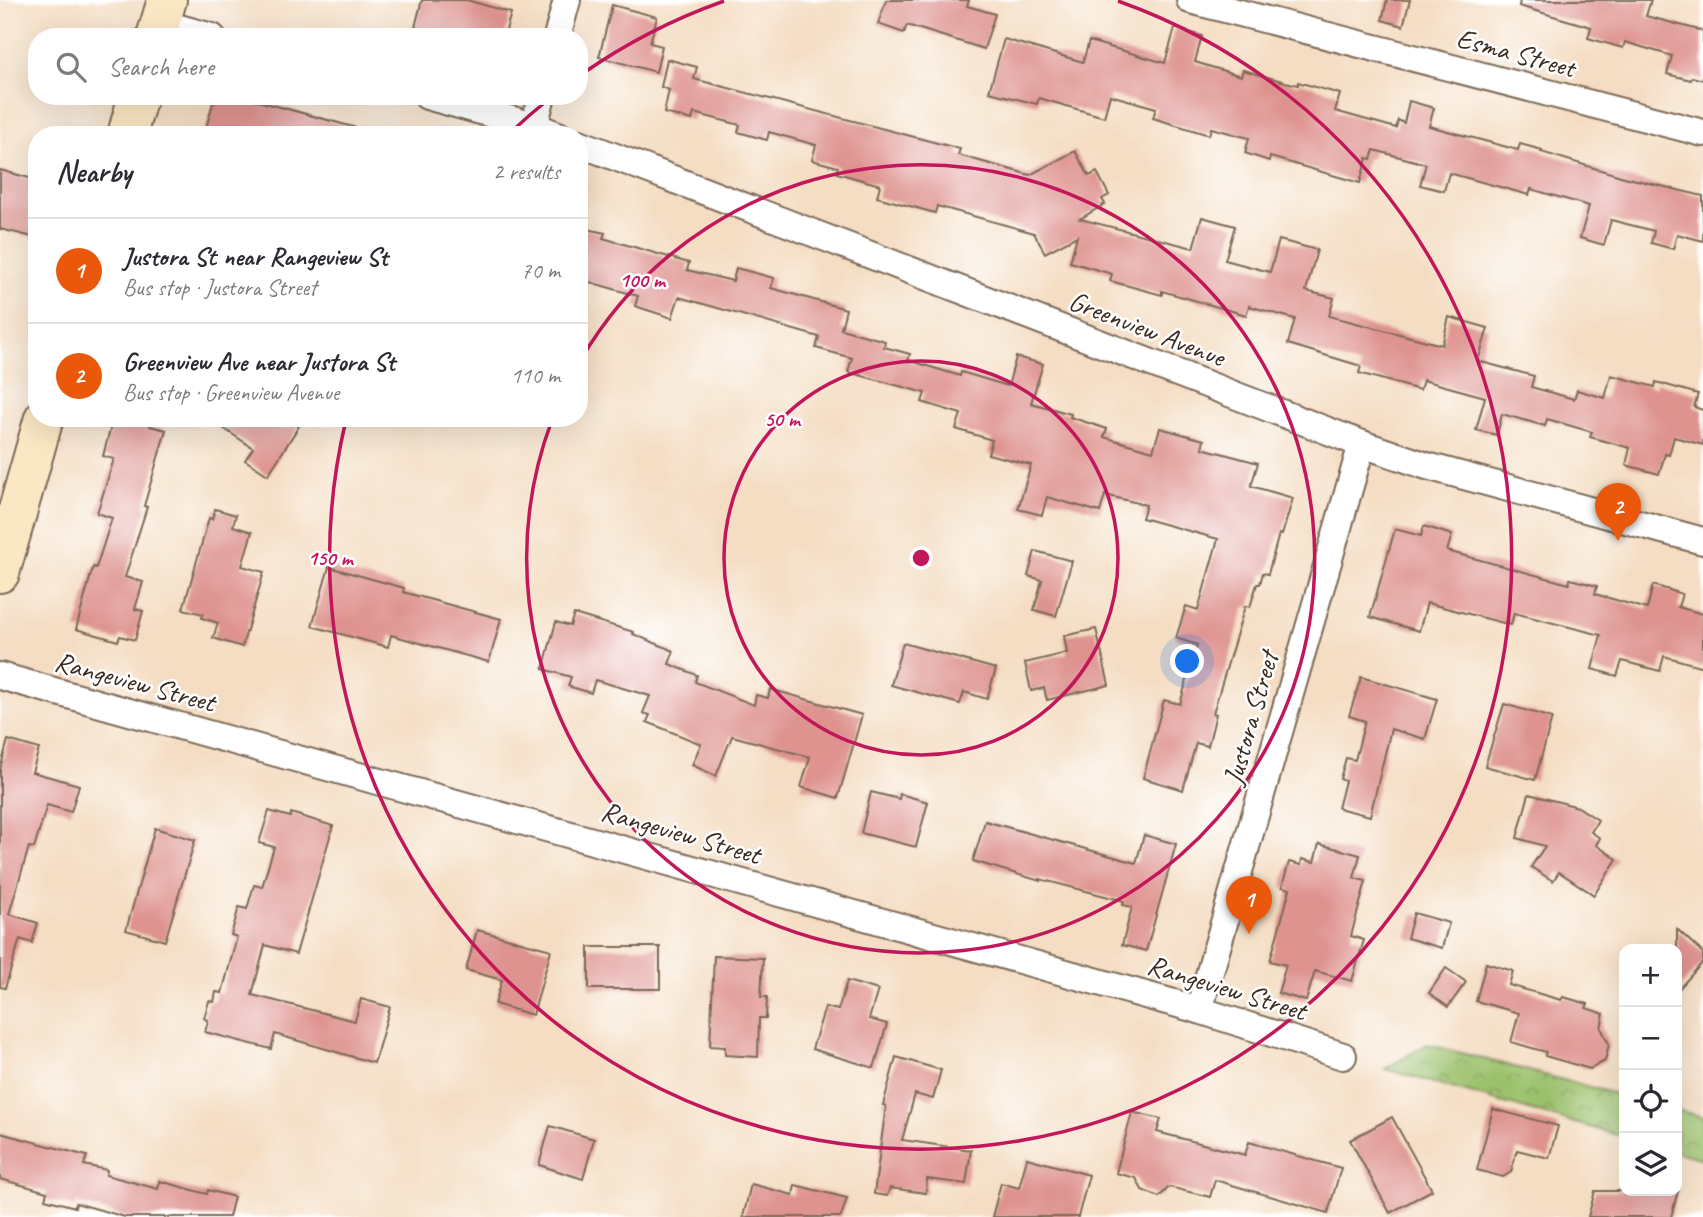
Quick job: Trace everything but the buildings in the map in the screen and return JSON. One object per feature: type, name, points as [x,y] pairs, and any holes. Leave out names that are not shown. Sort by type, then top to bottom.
[{"type":"main road","points":[[130,126],[135,105]]},
{"type":"main road","points":[[0,573],[41,427]]},
{"type":"street","points":[[559,28],[567,0]]},
{"type":"street","name":"Esma Street","points":[[1190,0],[1703,134]]},
{"type":"street","points":[[162,20],[186,28]]},
{"type":"street","points":[[459,105],[532,126]]},
{"type":"street","points":[[543,105],[546,126]]},
{"type":"street","name":"Greenview Avenue","points":[[588,146],[1362,444],[1427,466],[1703,541]]},
{"type":"street","name":"Justora Street","points":[[1199,1010],[1362,444]]},
{"type":"street","name":"Rangeview Street","points":[[0,676],[1199,1010],[1343,1056]]},
{"type":"green space","points":[[1427,1044],[1619,1095],[1619,1136],[1385,1069]]},
{"type":"green space","points":[[1682,1111],[1703,1117],[1703,1159],[1682,1153]]},
{"type":"place","name":"Greenview Ave near Justora St","points":[[1618,541]]},
{"type":"place","name":"Justora St near Rangeview St","points":[[1249,934]]}]
